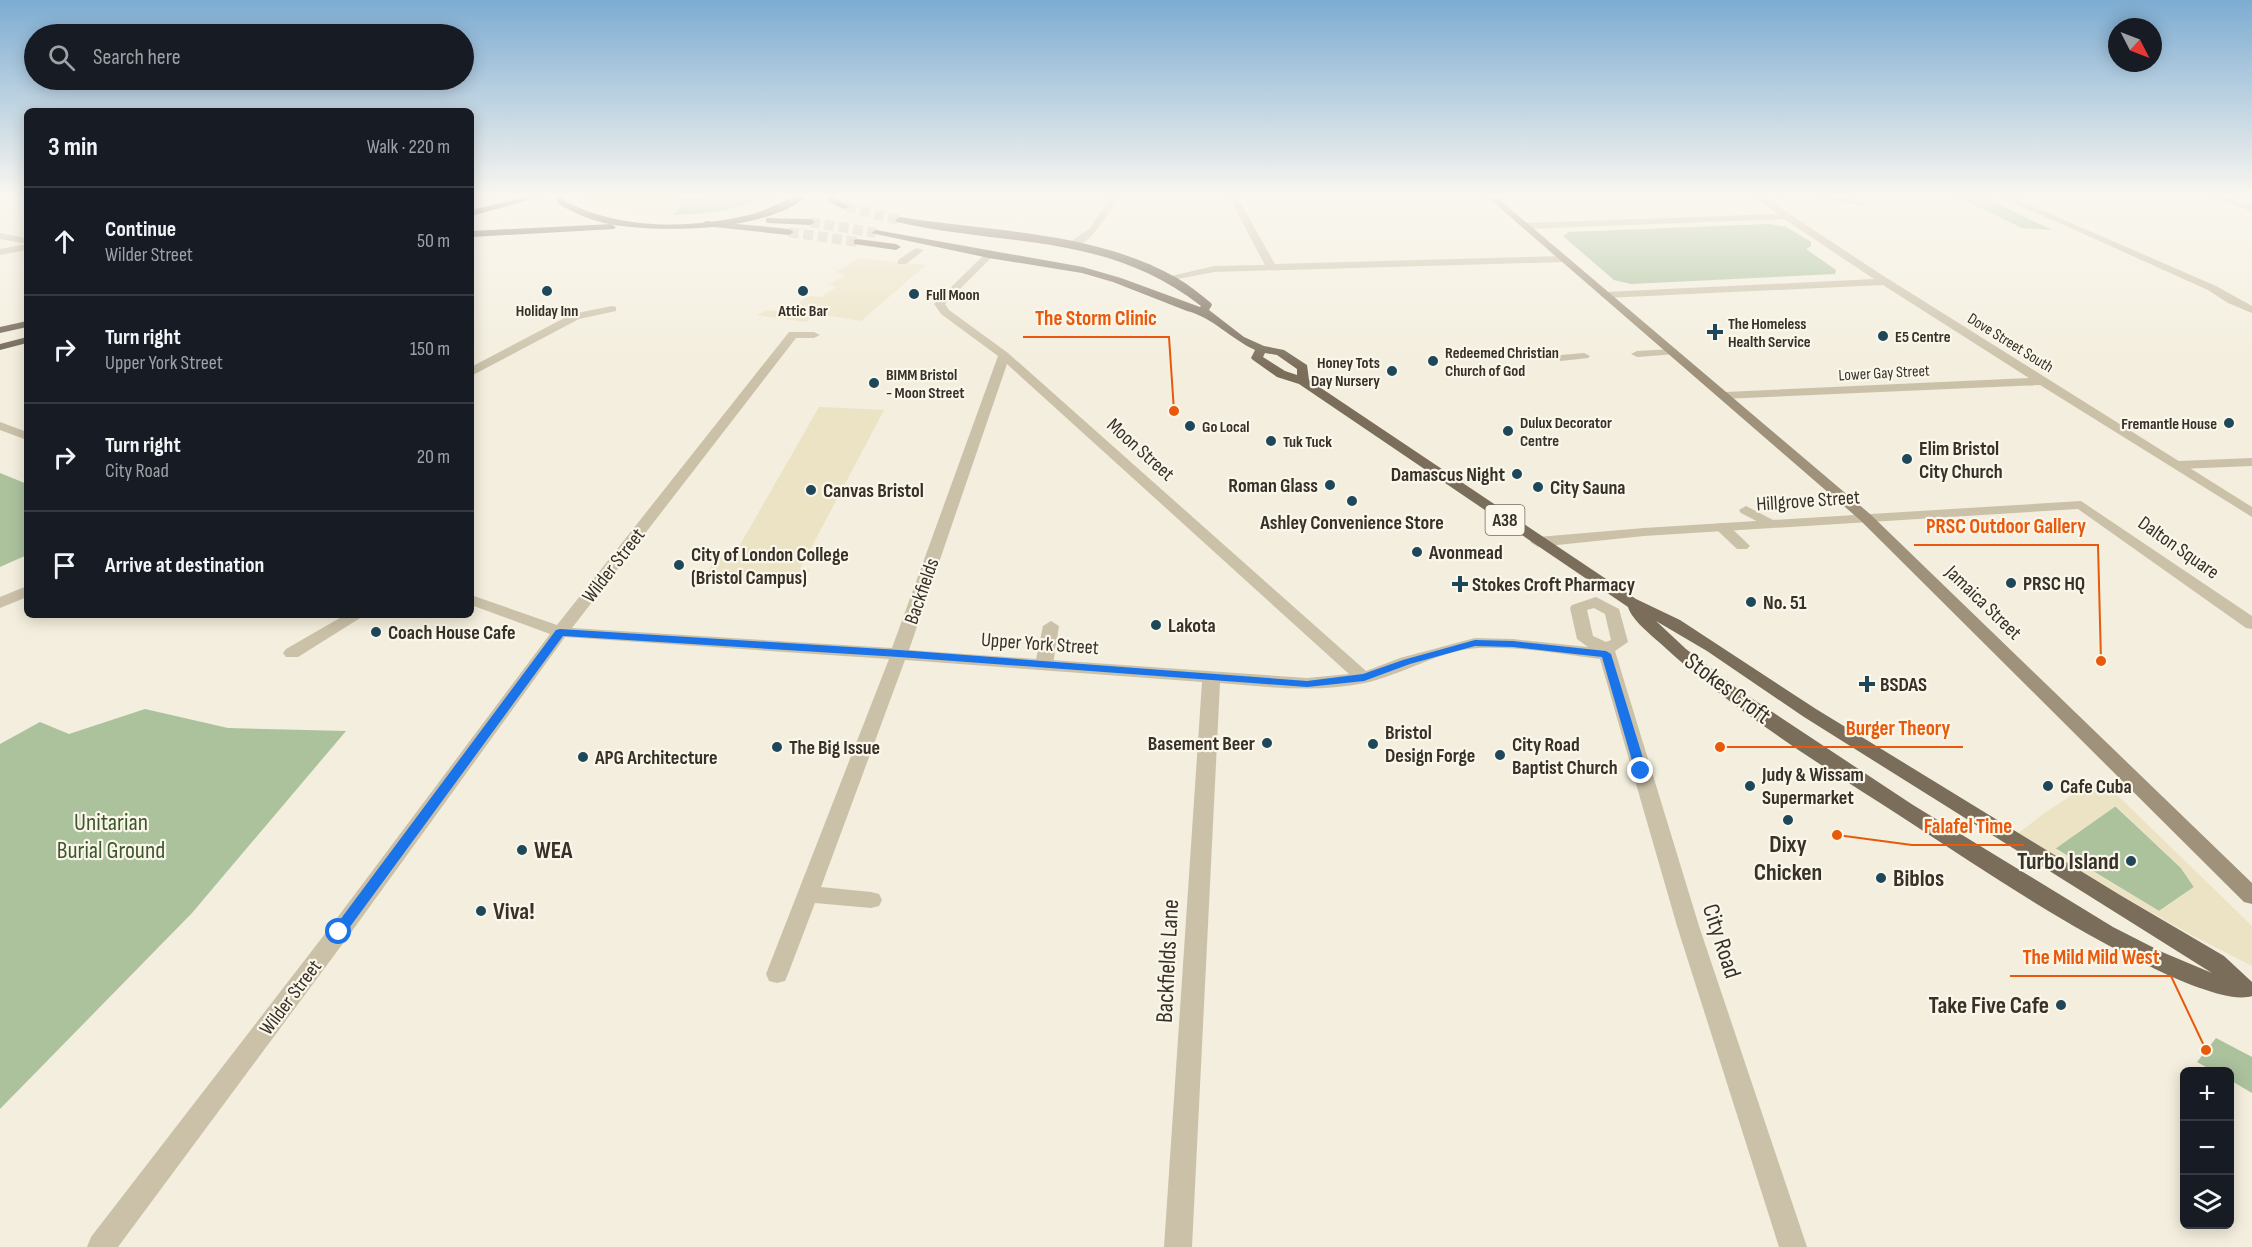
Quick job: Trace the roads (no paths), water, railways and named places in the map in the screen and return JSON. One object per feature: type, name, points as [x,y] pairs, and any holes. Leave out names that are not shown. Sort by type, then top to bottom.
[{"type":"highway","points":[[0,330],[24,325]]},
{"type":"highway","points":[[0,347],[24,341]]},
{"type":"main road","name":"A38","points":[[964,253],[990,255]]},
{"type":"main road","name":"A38","points":[[982,253],[1083,270],[1143,289],[1191,309],[1203,311],[1207,305],[1171,279],[1135,262],[1102,253]]},
{"type":"main road","name":"Jamaica Street","points":[[1557,253],[1865,517],[2252,896]]},
{"type":"main road","name":"Stokes Croft","points":[[1203,311],[1240,339],[1261,349],[1257,358],[1281,374],[1303,381],[1538,542],[1630,602],[1684,629],[1810,713],[2112,901],[2216,962],[2248,991]]},
{"type":"main road","name":"Stokes Croft","points":[[1630,602],[1656,633],[1697,666],[1778,726],[1909,813],[2074,915],[2123,942],[2205,980],[2248,991]]},
{"type":"street","points":[[902,262],[914,253]]},
{"type":"street","points":[[1264,253],[1271,266]]},
{"type":"street","name":"Dove Street South","points":[[1840,253],[2252,513]]},
{"type":"street","points":[[2134,253],[2202,283],[2252,310]]},
{"type":"street","name":"Moon Street","points":[[990,255],[939,304],[945,312],[1004,355],[1364,678]]},
{"type":"street","points":[[1171,279],[1214,269],[1271,266],[1564,259]]},
{"type":"street","points":[[1605,295],[1883,282]]},
{"type":"street","points":[[474,370],[576,316],[612,309]]},
{"type":"street","name":"Wilder Street","points":[[101,1247],[339,932],[560,632],[793,334],[814,335]]},
{"type":"street","points":[[1637,354],[1673,352]]},
{"type":"street","name":"Backfields","points":[[777,974],[899,654],[1004,355]]},
{"type":"street","points":[[1561,357],[1584,356]]},
{"type":"street","name":"Lower Gay Street","points":[[1726,396],[2044,381]]},
{"type":"street","points":[[0,426],[21,434]]},
{"type":"street","points":[[0,437],[21,434]]},
{"type":"street","points":[[2179,465],[2252,462]]},
{"type":"street","name":"Hillgrove Street","points":[[1538,542],[1644,532],[2081,505]]},
{"type":"street","name":"Dalton Square","points":[[2081,505],[2252,624]]},
{"type":"street","points":[[1746,510],[1770,524]]},
{"type":"street","points":[[1722,527],[1742,546]]},
{"type":"street","points":[[1596,602],[1598,581]]},
{"type":"street","points":[[0,603],[24,592]]},
{"type":"street","name":"Upper York Street","points":[[474,601],[560,632],[1307,684],[1364,678],[1406,662],[1475,643],[1606,652]]},
{"type":"street","points":[[1596,602],[1613,612],[1620,642],[1606,652],[1585,639],[1578,608],[1596,602]]},
{"type":"street","points":[[292,653],[352,618]]},
{"type":"street","points":[[1044,664],[1051,626]]},
{"type":"street","name":"City Road","points":[[1606,652],[1688,926],[1793,1247]]},
{"type":"street","name":"Backfields Lane","points":[[1178,1247],[1211,678]]},
{"type":"street","points":[[808,894],[871,900]]},
{"type":"place","name":"Holiday Inn","points":[[547,291]]},
{"type":"place","name":"Attic Bar","points":[[803,291]]},
{"type":"place","name":"Full Moon","points":[[914,294]]},
{"type":"place","name":"The Homeless Health Service","points":[[1715,332]]},
{"type":"place","name":"E5 Centre","points":[[1883,336]]},
{"type":"place","name":"Redeemed Christian Church of God","points":[[1433,361]]},
{"type":"place","name":"Honey Tots Day Nursery","points":[[1392,371]]},
{"type":"place","name":"BIMM Bristol - Moon Street","points":[[874,383]]},
{"type":"place","name":"The Storm Clinic","points":[[1174,411]]},
{"type":"place","name":"Fremantle House","points":[[2229,423]]},
{"type":"place","name":"Go Local","points":[[1190,426]]},
{"type":"place","name":"Dulux Decorator Centre","points":[[1508,431]]},
{"type":"place","name":"Tuk Tuck","points":[[1271,441]]},
{"type":"place","name":"Elim Bristol City Church","points":[[1907,459]]},
{"type":"place","name":"Damascus Night","points":[[1517,474]]},
{"type":"place","name":"Roman Glass","points":[[1330,485]]},
{"type":"place","name":"City Sauna","points":[[1538,487]]},
{"type":"place","name":"Canvas Bristol","points":[[811,490]]},
{"type":"place","name":"Ashley Convenience Store","points":[[1352,501]]},
{"type":"place","name":"Avonmead","points":[[1417,552]]},
{"type":"place","name":"City of London College (Bristol Campus)","points":[[679,565]]},
{"type":"place","name":"PRSC HQ","points":[[2011,583]]},
{"type":"place","name":"Stokes Croft Pharmacy","points":[[1460,584]]},
{"type":"place","name":"No. 51","points":[[1751,602]]},
{"type":"place","name":"Lakota","points":[[1156,625]]},
{"type":"place","name":"Coach House Cafe","points":[[376,632]]},
{"type":"place","name":"PRSC Outdoor Gallery","points":[[2101,661]]},
{"type":"place","name":"BSDAS","points":[[1867,684]]},
{"type":"place","name":"Basement Beer","points":[[1267,743]]},
{"type":"place","name":"Bristol Design Forge","points":[[1373,744]]},
{"type":"place","name":"The Big Issue","points":[[777,747]]},
{"type":"place","name":"Burger Theory","points":[[1720,747]]},
{"type":"place","name":"City Road Baptist Church","points":[[1500,755]]},
{"type":"place","name":"APG Architecture","points":[[583,757]]},
{"type":"place","name":"Judy & Wissam Supermarket","points":[[1750,786]]},
{"type":"place","name":"Cafe Cuba","points":[[2048,786]]},
{"type":"place","name":"Dixy Chicken","points":[[1788,820]]},
{"type":"place","name":"Falafel Time","points":[[1837,835]]},
{"type":"place","name":"WEA","points":[[522,850]]},
{"type":"place","name":"Turbo Island","points":[[2131,861]]},
{"type":"place","name":"Biblos","points":[[1881,878]]},
{"type":"place","name":"Viva!","points":[[481,911]]},
{"type":"place","name":"Take Five Cafe","points":[[2061,1005]]},
{"type":"place","name":"The Mild Mild West","points":[[2206,1050]]},
{"type":"park label","name":"Unitarian Burial Ground","points":[[111,836]]}]
